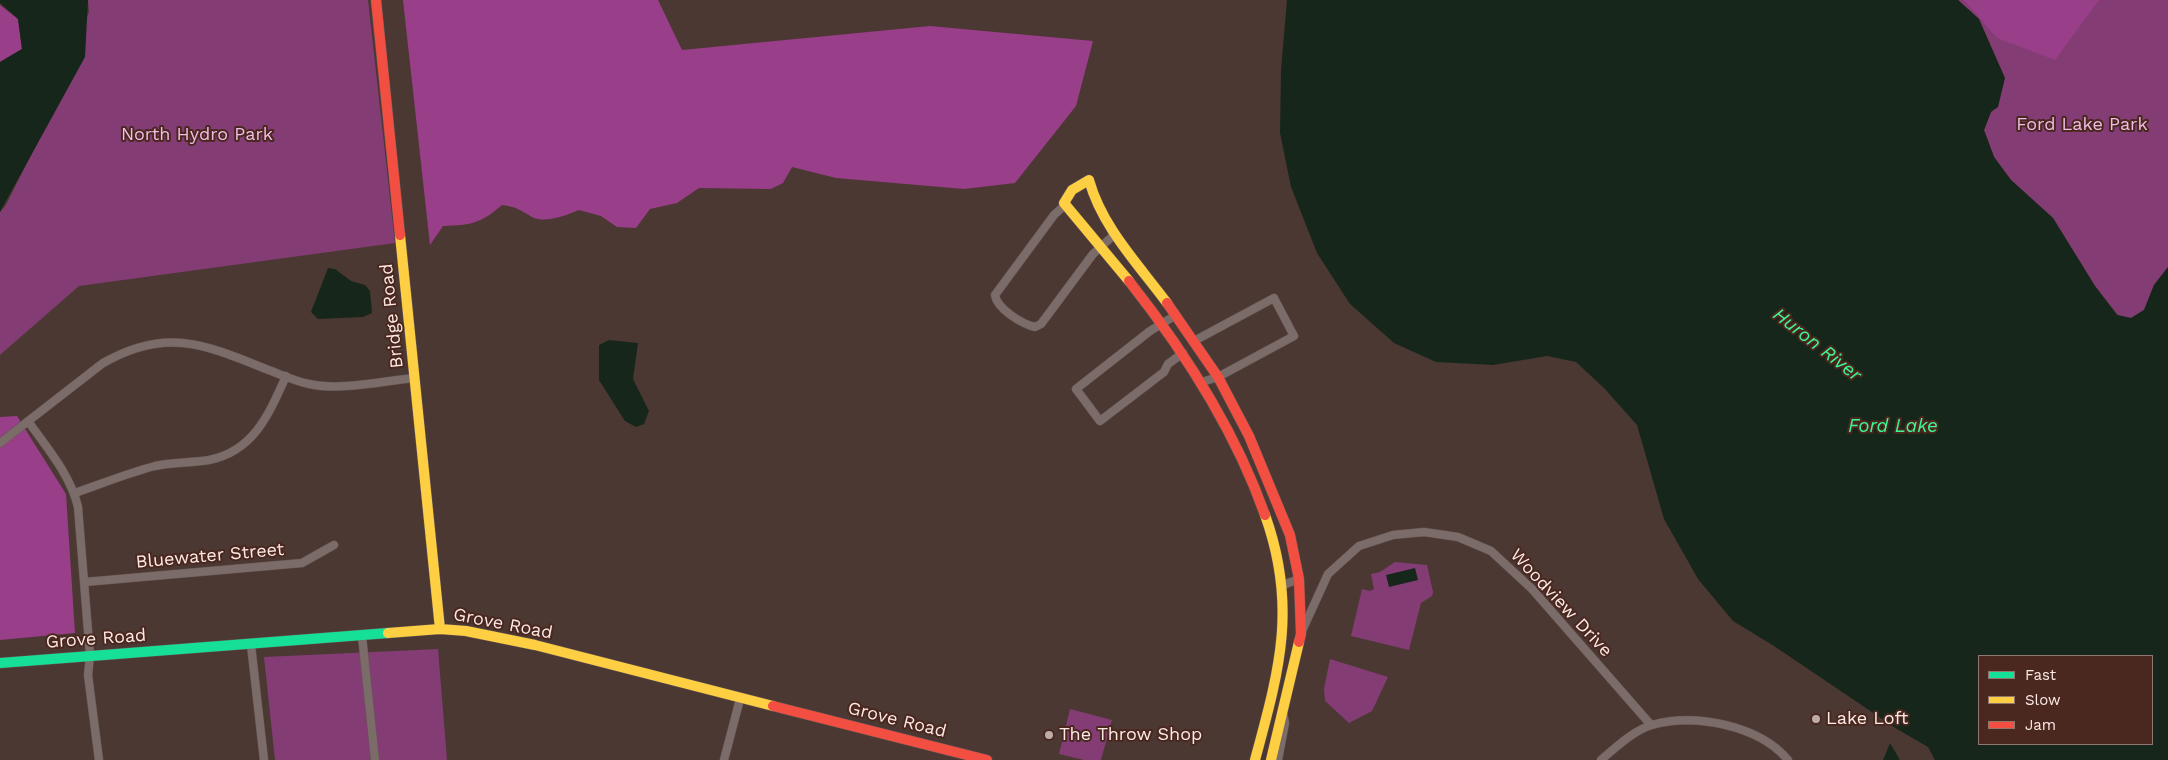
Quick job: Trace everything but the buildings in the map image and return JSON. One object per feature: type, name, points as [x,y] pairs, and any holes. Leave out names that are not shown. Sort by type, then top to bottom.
[{"type":"street","name":"Bridge Road","points":[[376,0],[440,629]]},
{"type":"street","points":[[1115,234],[1102,246],[1041,324],[1035,327],[1025,325],[997,303],[995,295],[997,290],[1054,215],[1065,205],[1066,198],[1072,190],[1089,180],[1095,201],[1115,234],[1176,315],[1218,377],[1249,436],[1290,534],[1299,580],[1301,634],[1271,760]]},
{"type":"street","points":[[1065,205],[1102,246],[1162,322],[1202,382],[1240,453],[1270,526],[1283,585],[1284,620],[1280,663],[1255,760]]},
{"type":"street","points":[[1194,341],[1274,298],[1294,336],[1218,377],[1202,382]]},
{"type":"street","points":[[1176,315],[1162,322],[1076,389],[1100,420],[1164,372],[1168,364],[1183,354]]},
{"type":"street","points":[[0,443],[103,363],[119,354],[150,344],[191,343],[208,346],[308,384],[326,386],[415,378]]},
{"type":"street","points":[[75,493],[156,466],[208,460],[231,452],[266,420],[286,376]]},
{"type":"street","points":[[28,422],[58,463],[75,493],[80,521],[90,656],[88,675],[99,760]]},
{"type":"street","points":[[1260,498],[1274,493]]},
{"type":"street","name":"Woodview Drive","points":[[1301,634],[1328,574],[1359,546],[1393,535],[1424,532],[1458,537],[1491,551],[1532,589],[1651,725]]},
{"type":"street","name":"Bluewater Street","points":[[84,582],[302,563],[334,545]]},
{"type":"street","points":[[1283,585],[1299,580]]},
{"type":"street","name":"Grove Road","points":[[0,663],[440,629],[466,631],[536,645],[950,755],[987,760]]},
{"type":"street","points":[[362,636],[375,760]]},
{"type":"street","points":[[251,645],[264,760]]},
{"type":"street","points":[[1280,663],[1294,665]]},
{"type":"street","points":[[724,760],[740,699]]},
{"type":"street","points":[[1278,760],[1285,724],[1283,713]]},
{"type":"street","points":[[1601,760],[1635,734],[1651,725],[1678,720],[1706,720],[1739,728],[1781,752],[1788,760]]},
{"type":"street","points":[[1264,726],[1279,731]]},
{"type":"green space","name":"North Hydro Park","points":[[88,0],[368,0],[395,243],[79,286],[0,355],[0,212],[6,205],[42,133],[89,12]]},
{"type":"green space","name":"Ford Lake Park","points":[[1958,0],[2168,0],[2168,267],[2154,285],[2144,310],[2131,318],[2118,315],[2095,286],[2053,218],[2011,180],[1994,157],[1984,130],[1991,112],[1979,19]]},
{"type":"green space","points":[[1395,562],[1427,565],[1433,592],[1432,596],[1421,603],[1409,650],[1351,636],[1362,589],[1370,591],[1374,589],[1371,574],[1380,572]]},
{"type":"green space","points":[[438,649],[447,760],[275,760],[264,657]]},
{"type":"green space","points":[[1330,659],[1388,677],[1372,711],[1349,723],[1325,701],[1324,689]]},
{"type":"green space","points":[[1070,709],[1112,720],[1101,760],[1084,760],[1059,754]]},
{"type":"shaded area","points":[[403,0],[658,0],[682,50],[930,26],[1093,41],[1076,106],[1015,183],[964,189],[836,178],[792,167],[783,183],[771,189],[699,188],[677,203],[650,209],[636,228],[617,227],[601,216],[579,210],[556,218],[543,220],[532,217],[515,208],[502,205],[481,220],[461,225],[443,226],[430,245]]},
{"type":"shaded area","points":[[1964,0],[2099,0],[2055,60],[1997,38]]},
{"type":"shaded area","points":[[0,5],[18,19],[22,49],[0,62]]},
{"type":"shaded area","points":[[17,416],[66,494],[75,633],[0,640],[0,417]]},
{"type":"water","points":[[0,0],[88,0],[85,57],[0,212],[0,62],[22,49],[18,19],[0,3]]},
{"type":"water","name":"Ford Lake","points":[[1287,0],[1958,0],[1979,19],[2005,78],[1998,107],[1991,112],[1984,130],[1994,157],[2011,180],[2053,218],[2095,286],[2117,315],[2131,318],[2144,310],[2154,285],[2168,267],[2168,760],[1935,760],[1928,747],[1897,729],[1774,646],[1733,621],[1698,579],[1664,519],[1637,425],[1604,388],[1576,362],[1547,356],[1493,365],[1436,362],[1394,343],[1350,304],[1317,253],[1291,187],[1280,133],[1281,70]]},
{"type":"water","points":[[328,268],[335,269],[351,281],[365,285],[370,291],[372,313],[363,317],[318,319],[311,312]]},
{"type":"water","points":[[609,340],[638,343],[633,379],[649,411],[644,424],[636,427],[625,421],[599,380],[599,345]]},
{"type":"water","points":[[1415,568],[1418,580],[1389,587],[1386,575]]},
{"type":"water","points":[[1890,743],[1900,760],[1883,760]]},
{"type":"traffic: fast","points":[[0,663],[388,633]]},
{"type":"traffic: slow","points":[[1129,281],[1064,203],[1072,190],[1089,180],[1095,197],[1112,229],[1167,303]]},
{"type":"traffic: slow","points":[[400,235],[440,629]]},
{"type":"traffic: slow","points":[[1255,760],[1277,668],[1283,609],[1281,580],[1275,548],[1265,515]]},
{"type":"traffic: slow","points":[[388,633],[440,629],[466,631],[535,645],[773,706]]},
{"type":"traffic: slow","points":[[1271,760],[1299,642]]},
{"type":"traffic: jam","points":[[376,0],[400,235]]},
{"type":"traffic: jam","points":[[1129,281],[1189,364],[1224,422],[1253,483],[1265,515]]},
{"type":"traffic: jam","points":[[1167,303],[1218,377],[1249,436],[1290,535],[1299,579],[1301,634],[1299,642]]},
{"type":"traffic: jam","points":[[773,706],[987,760]]},
{"type":"place","name":"Lake Loft","points":[[1816,719]]},
{"type":"place","name":"The Throw Shop","points":[[1049,735]]},
{"type":"water label","name":"Huron River","points":[[1817,345]]}]
